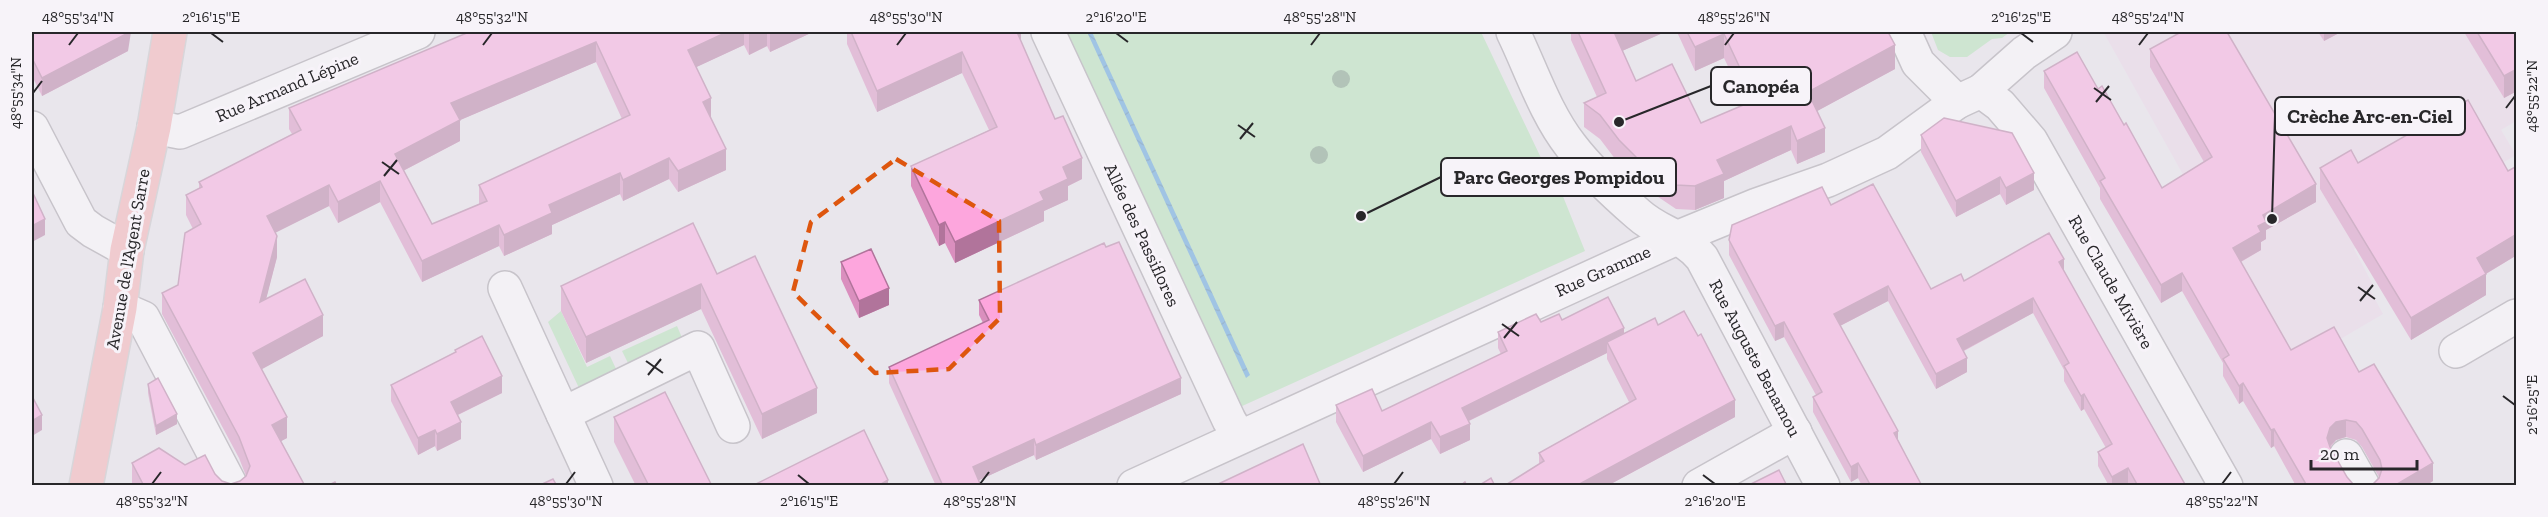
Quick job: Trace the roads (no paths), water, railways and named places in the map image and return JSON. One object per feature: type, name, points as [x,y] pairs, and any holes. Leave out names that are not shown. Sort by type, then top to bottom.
[{"type":"main road","name":"Avenue de l'Agent Sarre","points":[[86,486],[120,308],[127,249],[154,128],[170,32]]},
{"type":"street","name":"Rue Armand Lépine","points":[[154,128],[180,132],[418,32]]},
{"type":"street","name":"Allée des Passiflores","points":[[1048,32],[1239,437]]},
{"type":"street","name":"Rue Auguste Benamou","points":[[1513,32],[1556,124],[1570,146],[1597,175],[1649,223],[1679,237],[1702,258],[1823,486]]},
{"type":"street","name":"Rue Claude Mivière","points":[[1904,32],[1918,63],[1969,96],[2000,105],[2031,141],[2226,486]]},
{"type":"street","name":"Rue Gramme","points":[[1134,486],[1679,237],[1756,205],[1828,180],[1887,153],[2055,32]]},
{"type":"street","points":[[32,128],[81,222],[127,249]]},
{"type":"street","points":[[505,288],[596,486]]},
{"type":"street","points":[[120,308],[143,318],[231,486]]},
{"type":"street","points":[[2456,351],[2517,316]]},
{"type":"street","points":[[563,414],[698,348],[733,426]]},
{"type":"street","points":[[1699,486],[1795,432]]},
{"type":"street","points":[[2346,456],[2362,486]]},
{"type":"water","points":[[1087,32],[1092,32],[1250,375],[1246,378]]},
{"type":"place","name":"Canopéa","points":[[1619,122]]},
{"type":"place","name":"Parc Georges Pompidou","points":[[1361,216]]},
{"type":"place","name":"Crèche Arc-en-Ciel","points":[[2272,219]]}]
